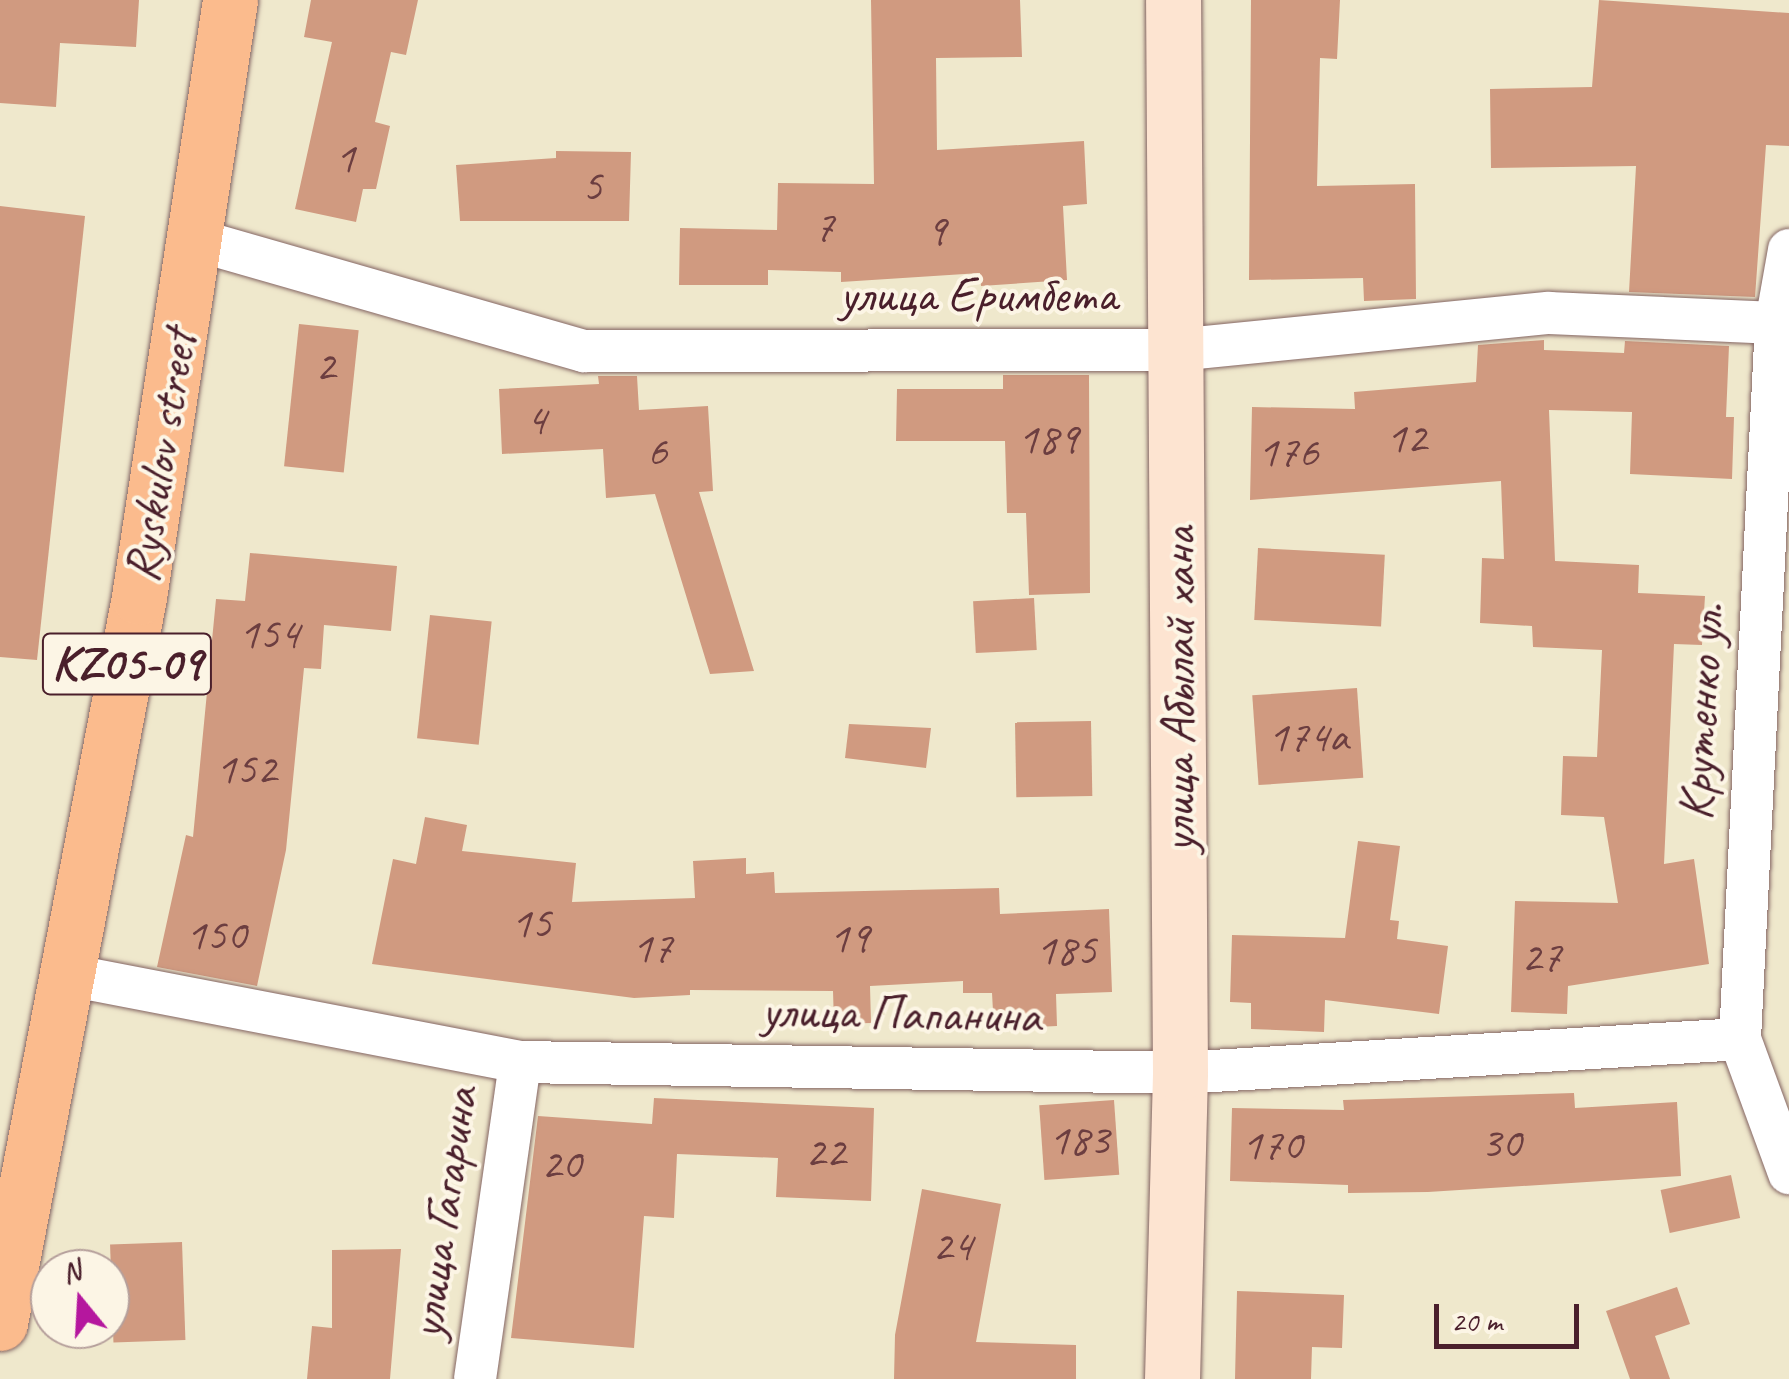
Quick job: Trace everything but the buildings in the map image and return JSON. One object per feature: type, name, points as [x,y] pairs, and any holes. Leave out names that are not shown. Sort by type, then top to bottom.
[{"type":"main road","name":"Ryskulov street","points":[[0,1323],[14,1182],[69,975],[140,596],[230,0]]},
{"type":"street","name":"улица Абылай хана","points":[[1172,1379],[1180,1072],[1174,0]]},
{"type":"street","name":"улица Еримбета","points":[[193,239],[584,351],[1176,350],[1549,313],[1776,323]]},
{"type":"street","name":"Крутенко ул.","points":[[1789,250],[1776,323],[1740,1039],[1789,1173]]},
{"type":"street","name":"улица Папанина","points":[[69,975],[520,1062],[1180,1072],[1740,1039]]},
{"type":"street","name":"улица Гагарина","points":[[474,1379],[520,1062]]}]
